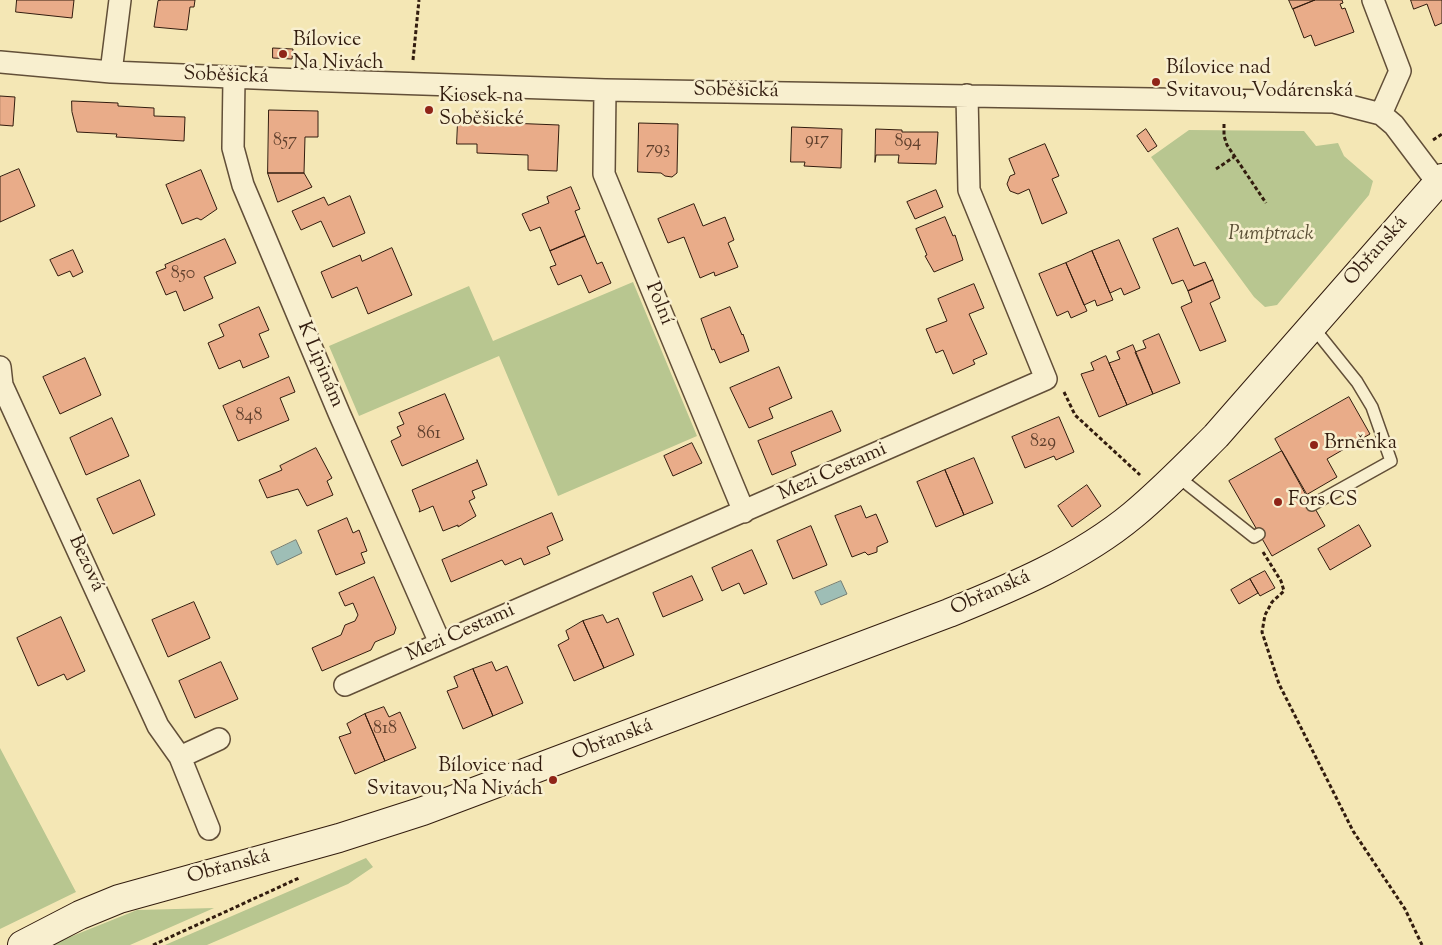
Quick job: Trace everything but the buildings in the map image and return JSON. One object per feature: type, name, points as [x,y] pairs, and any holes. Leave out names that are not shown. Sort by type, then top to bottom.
[{"type":"main road","name":"Obřanská","points":[[22,945],[80,915],[120,899],[339,838],[423,811],[1002,592],[1079,551],[1133,515],[1177,476],[1216,436],[1440,180]]},
{"type":"street","points":[[111,72],[120,0]]},
{"type":"street","points":[[1374,0],[1400,71],[1381,114]]},
{"type":"street","name":"Soběšická","points":[[0,62],[111,72],[234,78],[605,90],[967,95],[1151,100],[1293,100],[1347,104],[1381,114],[1394,125],[1440,180]]},
{"type":"street","name":"K Lipinám","points":[[234,78],[233,148],[243,185],[343,422],[440,642]]},
{"type":"street","name":"Polní","points":[[605,90],[604,174],[744,512]]},
{"type":"street","points":[[967,95],[969,190],[1046,379]]},
{"type":"street","name":"Bezová","points":[[0,367],[2,385],[158,726],[180,757],[209,829]]},
{"type":"street","name":"Mezi Cestami","points":[[345,685],[1046,379]]},
{"type":"street","points":[[180,757],[220,739]]},
{"type":"lane","points":[[1312,326],[1357,382],[1372,407],[1391,461],[1312,505]]},
{"type":"lane","points":[[1177,476],[1257,535]]},
{"type":"path","points":[[410,83],[419,0]]},
{"type":"path","points":[[1225,118],[1224,136],[1234,157],[1266,203]]},
{"type":"path","points":[[1436,138],[1442,134]]},
{"type":"path","points":[[1216,169],[1234,157]]},
{"type":"path","points":[[1046,379],[1063,388],[1075,415],[1146,481]]},
{"type":"path","points":[[1257,535],[1281,581],[1284,591],[1272,602],[1265,615],[1262,632],[1279,684],[1353,831],[1405,909],[1422,945]]},
{"type":"path","points":[[153,945],[308,874]]},
{"type":"green space","name":"Pumptrack","points":[[1189,130],[1304,131],[1316,146],[1338,143],[1344,156],[1373,181],[1369,195],[1277,305],[1265,307],[1254,297],[1151,157]]},
{"type":"green space","points":[[633,282],[697,436],[558,496],[499,356],[359,416],[329,346],[469,286],[493,341]]},
{"type":"green space","points":[[0,748],[76,892],[0,929]]},
{"type":"green space","points":[[366,858],[373,867],[348,884],[207,945],[165,945]]},
{"type":"green space","points":[[214,908],[130,945],[50,945],[137,910]]},
{"type":"water","points":[[296,540],[302,553],[277,565],[271,552]]},
{"type":"water","points":[[841,581],[847,594],[821,605],[815,592]]},
{"type":"place","name":"Bílovice Na Nivách","points":[[283,54]]},
{"type":"place","name":"Bílovice nad Svitavou, Vodárenská","points":[[1156,82]]},
{"type":"place","name":"Kiosek na Soběšické","points":[[429,110]]},
{"type":"place","name":"Brněnka","points":[[1314,445]]},
{"type":"place","name":"Fors CS","points":[[1278,502]]},
{"type":"place","name":"Bílovice nad Svitavou, Na Nivách","points":[[553,780]]}]
